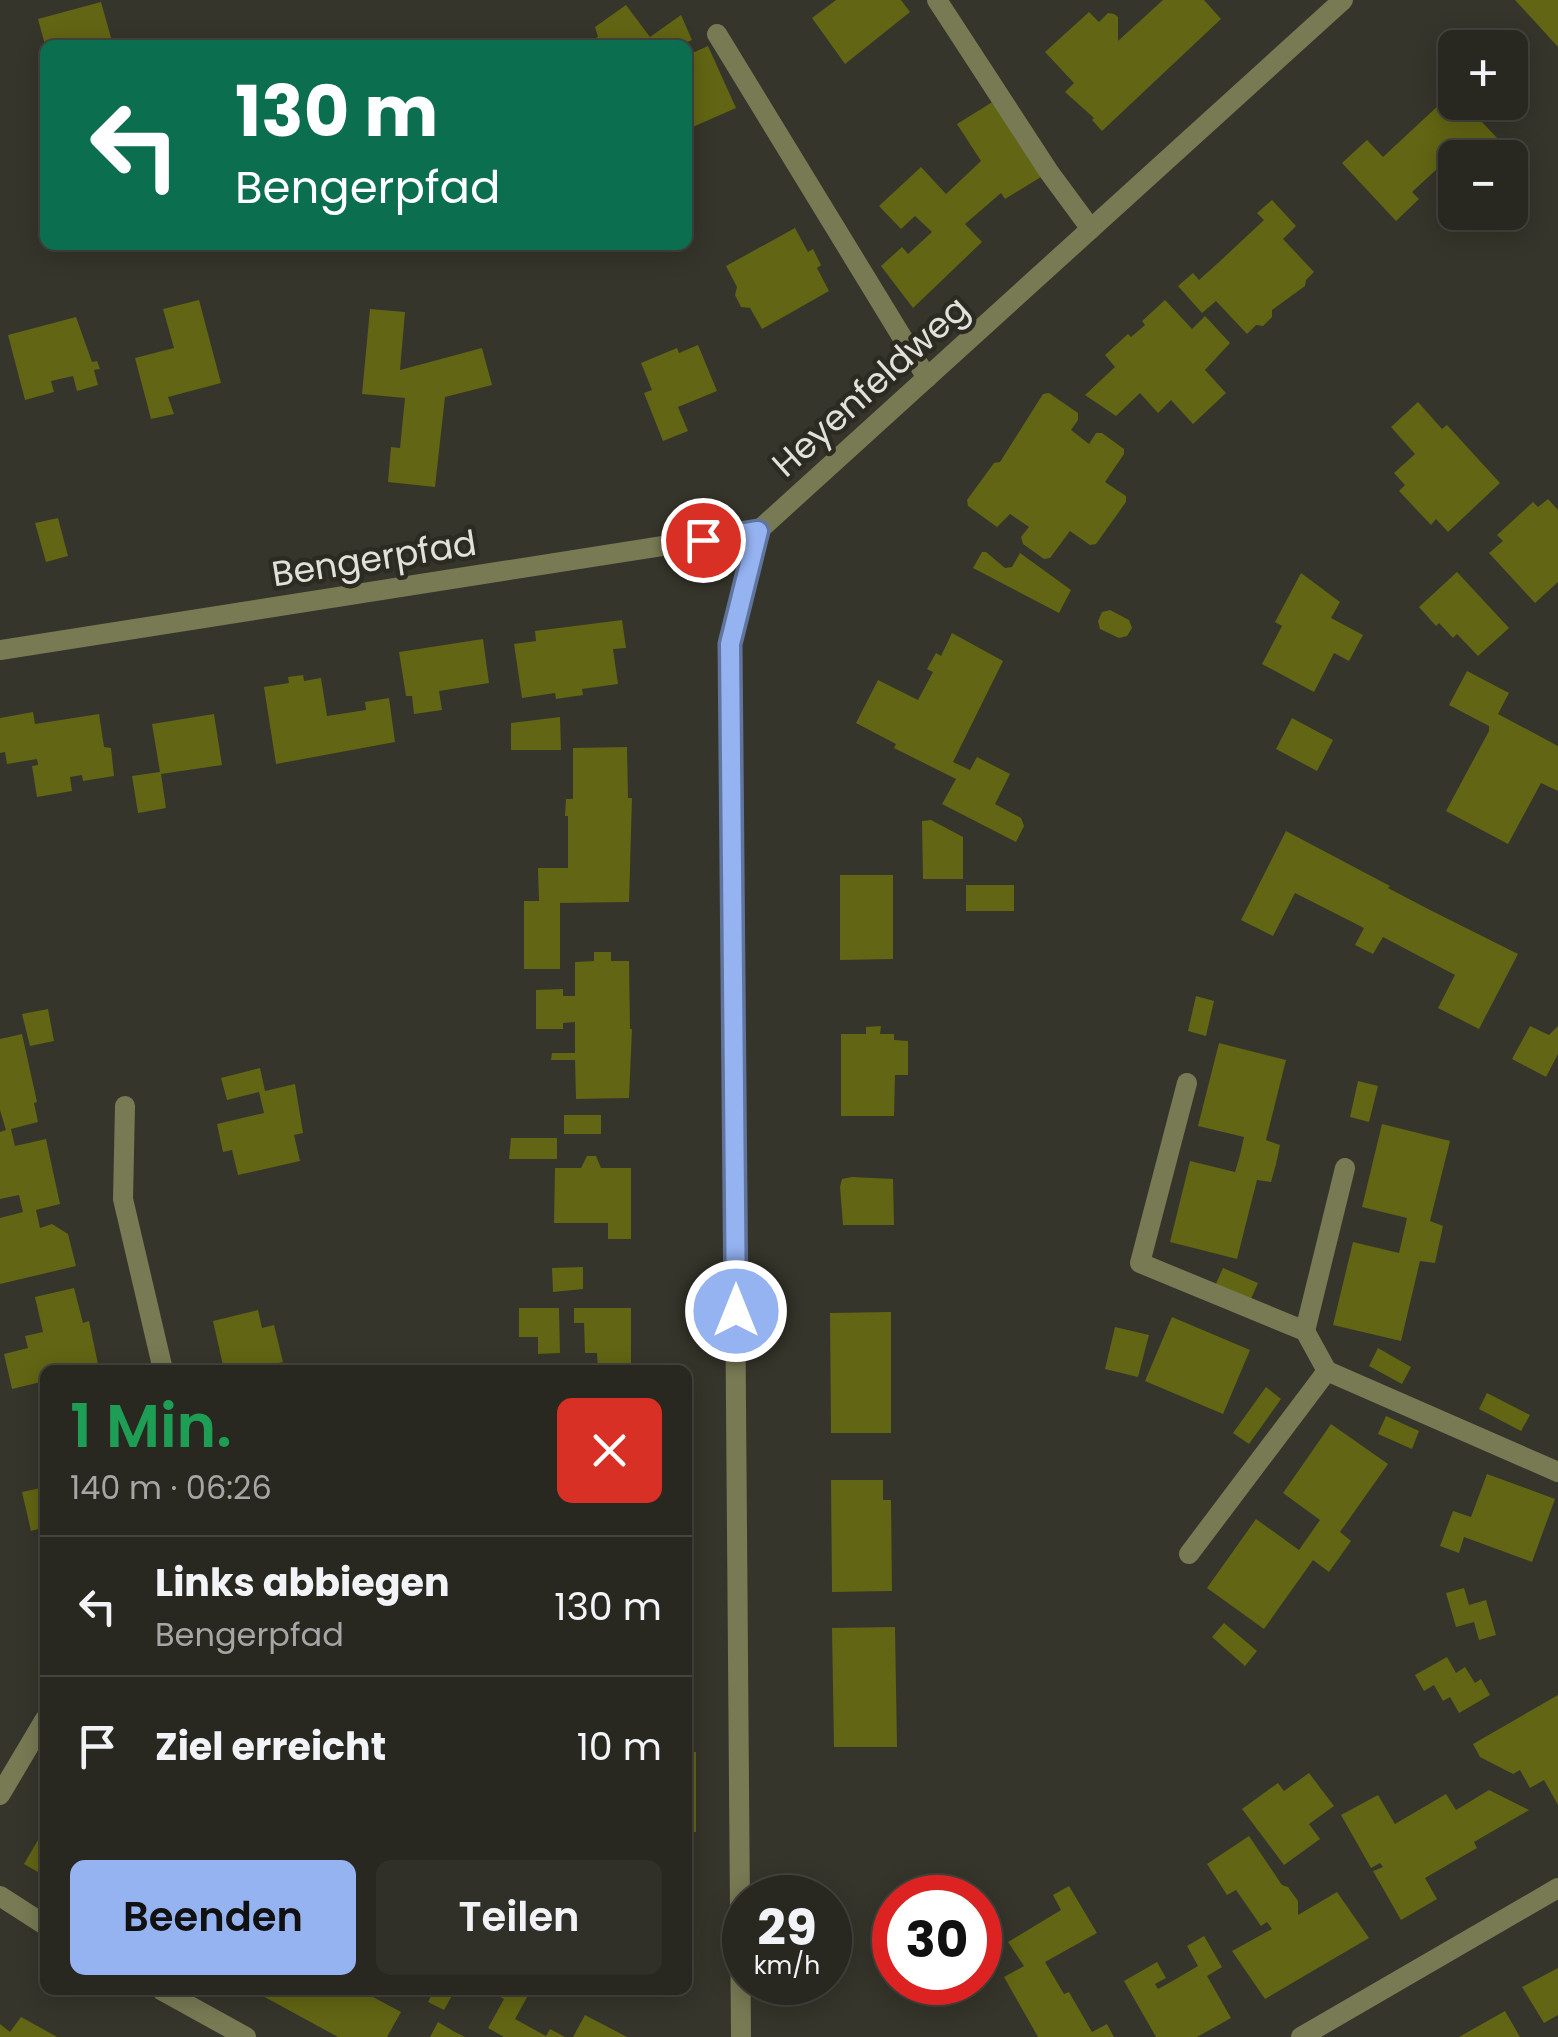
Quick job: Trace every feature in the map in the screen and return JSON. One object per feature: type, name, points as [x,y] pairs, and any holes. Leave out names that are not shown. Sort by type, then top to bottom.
[{"type":"street","points":[[938,0],[1049,172],[1091,229]]},
{"type":"street","name":"Heyenfeldweg","points":[[758,531],[1343,0]]},
{"type":"street","points":[[717,34],[927,378]]},
{"type":"street","points":[[741,2037],[730,644],[758,531]]},
{"type":"street","name":"Bengerpfad","points":[[0,650],[758,531]]},
{"type":"street","points":[[1187,1083],[1140,1263],[1305,1331],[1326,1371],[1558,1472]]},
{"type":"street","points":[[125,1106],[123,1199],[162,1365]]},
{"type":"street","points":[[1305,1331],[1345,1168]]},
{"type":"street","points":[[1188,1554],[1326,1371]]},
{"type":"street","points":[[0,1796],[40,1728]]},
{"type":"street","points":[[1300,2037],[1558,1888]]},
{"type":"street","points":[[0,1896],[40,1921]]},
{"type":"street","points":[[170,1995],[246,2037]]},
{"type":"building","points":[[836,0],[901,0],[910,12],[845,64],[812,18]]},
{"type":"building","points":[[1163,0],[1204,0],[1221,19],[1102,131],[1094,118],[1065,92],[1074,83],[1045,52],[1089,12],[1099,22],[1108,13],[1118,17],[1118,41]]},
{"type":"building","points":[[1515,0],[1558,0],[1558,47]]},
{"type":"building","points":[[101,2],[112,40],[44,40],[38,19]]},
{"type":"building","points":[[626,5],[650,37],[681,15],[692,40],[590,40],[598,37],[595,27]]},
{"type":"building","points":[[708,46],[736,108],[692,127],[692,53]]},
{"type":"building","points":[[994,101],[1041,177],[1005,199],[1001,193],[965,224],[982,242],[913,308],[881,266],[902,247],[908,254],[932,232],[915,216],[901,229],[879,206],[921,167],[946,194],[981,161],[957,124]]},
{"type":"building","points":[[1438,106],[1438,120],[1484,120],[1499,140],[1438,140],[1438,168],[1412,192],[1419,199],[1396,221],[1342,163],[1367,140],[1383,157]]},
{"type":"building","points":[[1272,200],[1296,226],[1283,239],[1314,272],[1305,286],[1272,310],[1272,317],[1263,326],[1256,325],[1247,334],[1216,301],[1202,313],[1178,286],[1193,273],[1199,280],[1218,263],[1264,220],[1257,213]]},
{"type":"building","points":[[795,228],[808,252],[813,249],[821,265],[817,268],[829,291],[762,329],[750,308],[741,307],[735,295],[737,287],[726,266]]},
{"type":"building","points":[[199,300],[221,383],[168,397],[174,414],[151,419],[135,358],[174,348],[163,309]]},
{"type":"building","points":[[1165,300],[1192,329],[1205,316],[1230,343],[1205,370],[1226,393],[1193,424],[1171,400],[1158,413],[1140,393],[1116,416],[1085,395],[1115,367],[1105,355],[1145,325],[1142,321]]},
{"type":"building","points":[[370,309],[405,312],[400,370],[482,348],[492,385],[445,397],[435,487],[388,482],[391,447],[400,448],[405,398],[362,394]]},
{"type":"building","points":[[76,317],[92,362],[97,361],[100,369],[94,370],[98,385],[77,391],[73,376],[51,381],[54,392],[25,400],[8,335]]},
{"type":"building","points":[[698,345],[717,391],[678,407],[688,431],[663,441],[644,393],[652,390],[641,363],[677,348],[679,353]]},
{"type":"building","points":[[1049,393],[1078,413],[1071,430],[1089,444],[1096,433],[1102,433],[1124,449],[1105,482],[1126,496],[1126,502],[1096,544],[1090,545],[1070,531],[1050,558],[1044,559],[1023,544],[1021,537],[1029,527],[1010,514],[997,527],[968,506],[967,500],[994,463],[1000,462],[1043,394]]},
{"type":"building","points":[[1418,402],[1442,429],[1447,425],[1500,483],[1448,532],[1436,519],[1431,525],[1399,491],[1405,485],[1394,473],[1415,454],[1391,427]]},
{"type":"building","points":[[1548,499],[1558,510],[1558,582],[1535,603],[1489,553],[1503,541],[1497,535],[1533,502],[1538,507]]},
{"type":"building","points":[[58,518],[68,556],[46,562],[35,523]]},
{"type":"building","points":[[982,552],[1005,568],[1012,567],[1020,553],[1071,590],[1059,613],[973,568]]},
{"type":"building","points":[[1457,572],[1509,628],[1478,656],[1457,634],[1453,638],[1439,623],[1436,626],[1419,607]]},
{"type":"building","points":[[1301,573],[1340,602],[1331,618],[1363,635],[1349,661],[1334,653],[1314,692],[1262,664],[1282,626],[1275,622]]},
{"type":"building","points":[[1110,610],[1129,620],[1132,628],[1127,636],[1119,638],[1100,629],[1102,612]]},
{"type":"building","points":[[622,620],[626,648],[613,649],[618,684],[582,689],[583,695],[556,699],[555,693],[522,698],[514,644],[536,641],[535,631]]},
{"type":"building","points":[[952,633],[1003,661],[953,762],[970,770],[977,757],[1010,774],[995,804],[1021,818],[1024,826],[1016,842],[942,804],[956,779],[894,748],[896,744],[856,723],[878,680],[918,700],[933,672],[927,669],[936,653],[941,656]]},
{"type":"building","points":[[483,639],[489,683],[439,691],[442,710],[414,714],[412,696],[406,696],[399,652]]},
{"type":"building","points":[[1467,671],[1509,693],[1498,714],[1558,746],[1558,791],[1541,783],[1508,844],[1446,811],[1489,731],[1489,726],[1449,705]]},
{"type":"building","points":[[303,675],[304,681],[321,678],[327,716],[366,710],[365,702],[389,698],[395,742],[276,764],[264,687],[289,683],[288,677]]},
{"type":"building","points":[[33,712],[35,724],[99,714],[104,747],[111,748],[114,776],[83,781],[82,775],[70,777],[72,791],[37,797],[32,766],[38,765],[37,759],[7,764],[5,752],[0,753],[0,718]]},
{"type":"building","points":[[214,714],[222,765],[161,774],[166,808],[138,813],[132,776],[160,772],[152,724]]},
{"type":"building","points":[[560,717],[561,750],[511,750],[511,723]]},
{"type":"building","points":[[1292,718],[1333,740],[1317,771],[1276,749]]},
{"type":"building","points":[[627,747],[628,798],[632,798],[629,902],[560,903],[560,969],[524,969],[524,901],[539,901],[538,868],[568,868],[565,816],[566,799],[573,799],[573,748]]},
{"type":"building","points":[[931,820],[963,837],[963,879],[923,879],[922,821]]},
{"type":"building","points":[[1286,831],[1518,954],[1479,1029],[1438,1008],[1455,975],[1383,937],[1373,954],[1355,945],[1364,928],[1295,893],[1273,936],[1241,920]]},
{"type":"building","points":[[840,875],[893,875],[893,959],[840,960]]},
{"type":"building","points":[[966,885],[1014,885],[1014,911],[966,911]]},
{"type":"building","points":[[594,952],[611,952],[611,961],[629,961],[629,1098],[576,1099],[575,1060],[551,1060],[552,1053],[575,1053],[575,1022],[563,1023],[563,1029],[536,1029],[536,990],[563,989],[563,996],[575,996],[575,962],[594,961]]},
{"type":"building","points":[[1196,996],[1214,1001],[1206,1036],[1188,1031]]},
{"type":"building","points":[[48,1009],[54,1041],[30,1046],[22,1014]]},
{"type":"building","points":[[881,1026],[880,1034],[894,1034],[894,1040],[908,1041],[908,1075],[895,1075],[894,1116],[841,1116],[841,1034],[866,1034],[866,1027]]},
{"type":"building","points":[[1530,1026],[1549,1035],[1558,1026],[1558,1054],[1546,1077],[1512,1059]]},
{"type":"building","points":[[22,1034],[38,1122],[11,1129],[15,1146],[46,1139],[60,1204],[36,1210],[40,1228],[52,1224],[68,1234],[76,1266],[0,1284],[0,1218],[23,1212],[19,1195],[0,1199],[0,1132],[6,1130],[0,1110],[0,1039]]},
{"type":"building","points":[[1219,1043],[1286,1060],[1266,1140],[1280,1145],[1276,1164],[1271,1182],[1257,1180],[1237,1259],[1170,1242],[1190,1161],[1235,1172],[1240,1155],[1244,1137],[1198,1126]]},
{"type":"building","points":[[260,1068],[265,1091],[295,1084],[303,1133],[294,1135],[300,1161],[238,1175],[232,1150],[223,1152],[217,1124],[264,1113],[259,1092],[227,1100],[221,1078]]},
{"type":"building","points":[[1358,1081],[1378,1086],[1369,1122],[1350,1117]]},
{"type":"building","points":[[564,1115],[601,1115],[601,1134],[564,1134]]},
{"type":"building","points":[[1382,1124],[1450,1141],[1430,1221],[1443,1226],[1435,1263],[1420,1261],[1401,1341],[1333,1325],[1353,1242],[1399,1253],[1407,1218],[1362,1207]]},
{"type":"building","points":[[511,1138],[557,1138],[557,1159],[509,1159]]},
{"type":"building","points":[[587,1156],[596,1156],[601,1168],[631,1168],[631,1239],[608,1239],[608,1223],[554,1223],[555,1168],[581,1168]]},
{"type":"building","points":[[842,1179],[893,1179],[894,1225],[843,1225],[840,1187]]},
{"type":"building","points":[[583,1267],[583,1289],[553,1292],[552,1268]]},
{"type":"building","points":[[1223,1268],[1258,1283],[1250,1301],[1215,1286]]},
{"type":"building","points":[[74,1288],[83,1323],[89,1321],[98,1365],[40,1365],[40,1382],[12,1389],[4,1354],[28,1348],[25,1336],[43,1332],[35,1297]]},
{"type":"building","points":[[519,1308],[559,1308],[560,1353],[538,1354],[538,1337],[519,1337]]},
{"type":"building","points":[[574,1308],[631,1308],[631,1365],[598,1365],[597,1353],[585,1353],[584,1323],[574,1323]]},
{"type":"building","points":[[258,1310],[262,1328],[274,1325],[283,1362],[223,1365],[213,1321]]},
{"type":"building","points":[[891,1312],[891,1433],[831,1433],[830,1313]]},
{"type":"building","points":[[1172,1317],[1250,1350],[1223,1414],[1145,1381]]},
{"type":"building","points":[[1115,1327],[1149,1335],[1138,1377],[1105,1369]]},
{"type":"building","points":[[1378,1348],[1411,1367],[1402,1384],[1369,1366]]},
{"type":"building","points":[[1266,1387],[1281,1399],[1249,1444],[1233,1433]]},
{"type":"building","points":[[1487,1393],[1530,1415],[1521,1431],[1479,1409]]},
{"type":"building","points":[[1386,1416],[1419,1431],[1412,1449],[1378,1434]]},
{"type":"building","points":[[1331,1424],[1388,1464],[1340,1532],[1351,1541],[1329,1572],[1313,1560],[1264,1629],[1207,1588],[1256,1519],[1299,1550],[1320,1520],[1283,1493]]},
{"type":"building","points":[[1487,1474],[1555,1499],[1532,1562],[1464,1537],[1459,1553],[1440,1546],[1453,1511],[1471,1517]]},
{"type":"building","points":[[831,1480],[883,1480],[883,1500],[891,1500],[892,1591],[832,1592]]},
{"type":"building","points":[[40,1488],[40,1528],[31,1531],[22,1492]]},
{"type":"building","points":[[1464,1588],[1469,1605],[1486,1600],[1496,1635],[1479,1640],[1474,1622],[1456,1627],[1446,1593]]},
{"type":"building","points":[[1224,1623],[1257,1651],[1245,1666],[1212,1637]]},
{"type":"building","points":[[895,1627],[897,1747],[834,1747],[832,1628]]},
{"type":"building","points":[[1447,1657],[1456,1673],[1465,1667],[1475,1683],[1481,1679],[1490,1695],[1459,1713],[1450,1697],[1443,1701],[1434,1685],[1424,1691],[1415,1675]]},
{"type":"building","points":[[1558,1695],[1558,1805],[1544,1780],[1530,1788],[1520,1770],[1513,1774],[1480,1757],[1473,1744]]},
{"type":"building","points":[[692,1752],[696,1752],[696,1832],[692,1832]]},
{"type":"building","points":[[1309,1773],[1334,1806],[1309,1824],[1320,1839],[1284,1865],[1242,1809],[1278,1783],[1284,1791]]},
{"type":"building","points":[[1489,1790],[1529,1810],[1474,1842],[1477,1848],[1425,1878],[1437,1899],[1401,1920],[1373,1871],[1383,1867],[1380,1863],[1371,1868],[1341,1815],[1378,1795],[1395,1824],[1446,1794],[1456,1810]]},
{"type":"building","points":[[1249,1836],[1282,1885],[1298,1901],[1298,1915],[1337,1892],[1369,1938],[1265,1999],[1232,1951],[1272,1929],[1267,1922],[1261,1926],[1236,1890],[1227,1895],[1207,1864]]},
{"type":"building","points":[[40,1837],[40,1873],[24,1864]]},
{"type":"building","points":[[1069,1886],[1097,1933],[1045,1962],[1064,1994],[1069,1992],[1092,2032],[1107,2024],[1114,2037],[1038,2037],[1004,1977],[1024,1966],[1008,1942],[1061,1910],[1053,1895]]},
{"type":"building","points":[[1204,1936],[1222,1967],[1207,1976],[1231,2018],[1197,2037],[1156,2037],[1124,1981],[1157,1962],[1166,1978],[1155,1984],[1158,1989],[1169,1983],[1198,1966],[1187,1946]]},
{"type":"building","points":[[1558,1968],[1558,2015],[1544,2023],[1522,1987]]},
{"type":"building","points":[[261,1995],[369,1995],[401,2012],[387,2037],[338,2037]]},
{"type":"building","points":[[432,1995],[452,1995],[444,2010],[428,2002]]},
{"type":"building","points":[[497,1995],[528,1995],[515,2019],[546,2036],[550,2029],[565,2037],[504,2037],[488,2028],[504,1999]]},
{"type":"building","points":[[1505,2011],[1520,2037],[1459,2037]]},
{"type":"building","points":[[585,2015],[627,2037],[573,2037]]},
{"type":"building","points":[[21,2017],[57,2037],[0,2037],[0,2024],[10,2032]]},
{"type":"building","points":[[438,2022],[455,2032],[465,2037],[430,2037]]},
{"type":"route","points":[[703,540],[758,531],[730,644],[736,1311]]}]
